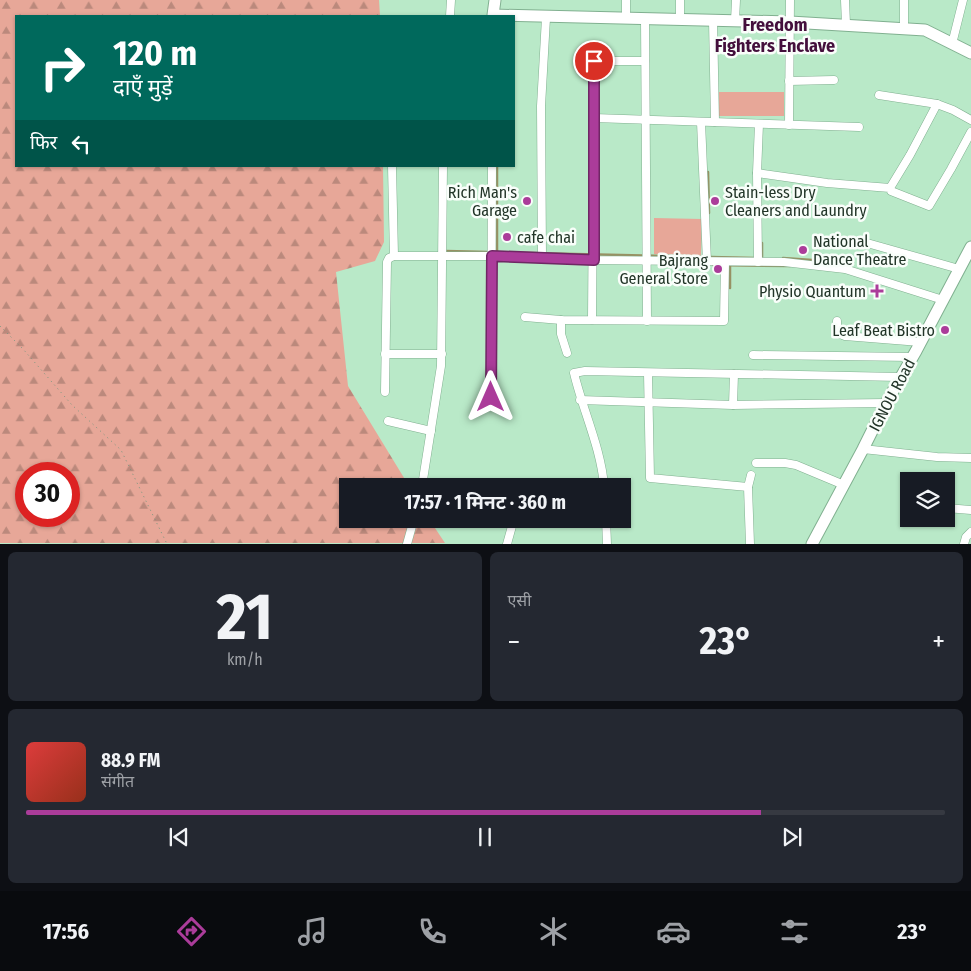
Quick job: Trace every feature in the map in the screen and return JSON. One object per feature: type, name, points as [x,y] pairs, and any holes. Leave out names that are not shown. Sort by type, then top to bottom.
[{"type":"street","points":[[450,15],[451,0]]},
{"type":"street","points":[[493,15],[494,0]]},
{"type":"street","points":[[626,0],[626,18]]},
{"type":"street","points":[[680,0],[680,19]]},
{"type":"street","points":[[735,21],[736,0]]},
{"type":"street","points":[[788,125],[790,0]]},
{"type":"street","points":[[845,0],[846,24]]},
{"type":"street","points":[[904,0],[904,29]]},
{"type":"street","points":[[952,44],[963,0]]},
{"type":"street","points":[[515,17],[790,22],[925,30],[971,53]]},
{"type":"street","points":[[542,258],[541,106],[546,18]]},
{"type":"street","points":[[645,18],[647,321]]},
{"type":"street","points":[[713,20],[715,122]]},
{"type":"street","points":[[592,320],[594,260],[594,61],[645,61]]},
{"type":"street","points":[[789,81],[834,80]]},
{"type":"street","points":[[880,95],[937,104],[971,120]]},
{"type":"street","points":[[890,188],[937,104]]},
{"type":"street","points":[[594,118],[859,127]]},
{"type":"street","points":[[701,122],[708,262]]},
{"type":"street","points":[[758,262],[757,173],[759,124]]},
{"type":"street","points":[[757,173],[827,183],[890,188],[891,191],[929,206],[971,132]]},
{"type":"street","points":[[392,167],[394,256]]},
{"type":"street","points":[[423,478],[442,354],[443,167]]},
{"type":"street","points":[[491,397],[492,167]]},
{"type":"street","points":[[860,241],[959,269]]},
{"type":"street","points":[[385,392],[387,262],[389,258],[394,256],[492,253],[542,258],[594,260],[784,262],[835,267],[943,300]]},
{"type":"street","name":"IGNOU Road","points":[[812,544],[900,377],[969,253]]},
{"type":"street","points":[[525,317],[561,320],[724,321],[725,262]]},
{"type":"street","points":[[561,320],[561,334],[567,353]]},
{"type":"street","points":[[837,320],[837,329],[844,336],[920,342]]},
{"type":"street","points":[[385,354],[442,354]]},
{"type":"street","points":[[753,355],[912,358]]},
{"type":"street","points":[[603,478],[599,455],[580,400],[574,373],[585,371],[900,377]]},
{"type":"street","points":[[648,372],[650,478],[748,487]]},
{"type":"street","points":[[733,405],[734,374]]},
{"type":"street","points":[[580,400],[649,404],[733,405],[886,403]]},
{"type":"street","points":[[388,421],[431,431]]},
{"type":"street","points":[[863,449],[937,457],[971,458]]},
{"type":"street","points":[[756,462],[785,462],[844,485]]},
{"type":"street","points":[[750,544],[748,487],[751,475]]},
{"type":"street","points":[[955,509],[971,510]]},
{"type":"street","points":[[407,544],[411,528]]},
{"type":"street","points":[[507,544],[511,528]]},
{"type":"street","points":[[606,528],[607,544]]},
{"type":"street","points":[[964,544],[970,532]]},
{"type":"path","points":[[0,326],[23,349],[72,405],[121,450],[167,544]]},
{"type":"green space","points":[[0,0],[379,0],[380,15],[15,15],[15,167],[383,167],[384,242],[375,261],[336,272],[348,386],[404,478],[339,478],[339,528],[435,528],[445,543],[0,543]]},
{"type":"green space","points":[[719,92],[784,92],[784,116],[719,116]]},
{"type":"green space","points":[[654,218],[702,219],[701,255],[654,254]]},
{"type":"waterway","points":[[497,167],[497,252]]},
{"type":"waterway","points":[[708,172],[709,213]]},
{"type":"waterway","points":[[762,243],[762,258]]},
{"type":"waterway","points":[[446,251],[755,258]]},
{"type":"waterway","points":[[783,258],[827,261]]},
{"type":"waterway","points":[[713,265],[790,266]]},
{"type":"waterway","points":[[730,265],[730,288]]},
{"type":"place","name":"Rich Man's Garage","points":[[527,201]]},
{"type":"place","name":"Stain-less Dry Cleaners and Laundry","points":[[715,201]]},
{"type":"place","name":"cafe chai","points":[[507,237]]},
{"type":"place","name":"National Dance Theatre","points":[[803,250]]},
{"type":"place","name":"Bajrang General Store","points":[[718,269]]},
{"type":"place","name":"Physio Quantum","points":[[877,291]]},
{"type":"place","name":"Leaf Beat Bistro","points":[[945,330]]},
{"type":"district","name":"Freedom Fighters Enclave","points":[[775,35]]},
{"type":"route","points":[[491,397],[492,256],[594,260],[594,61]]}]
